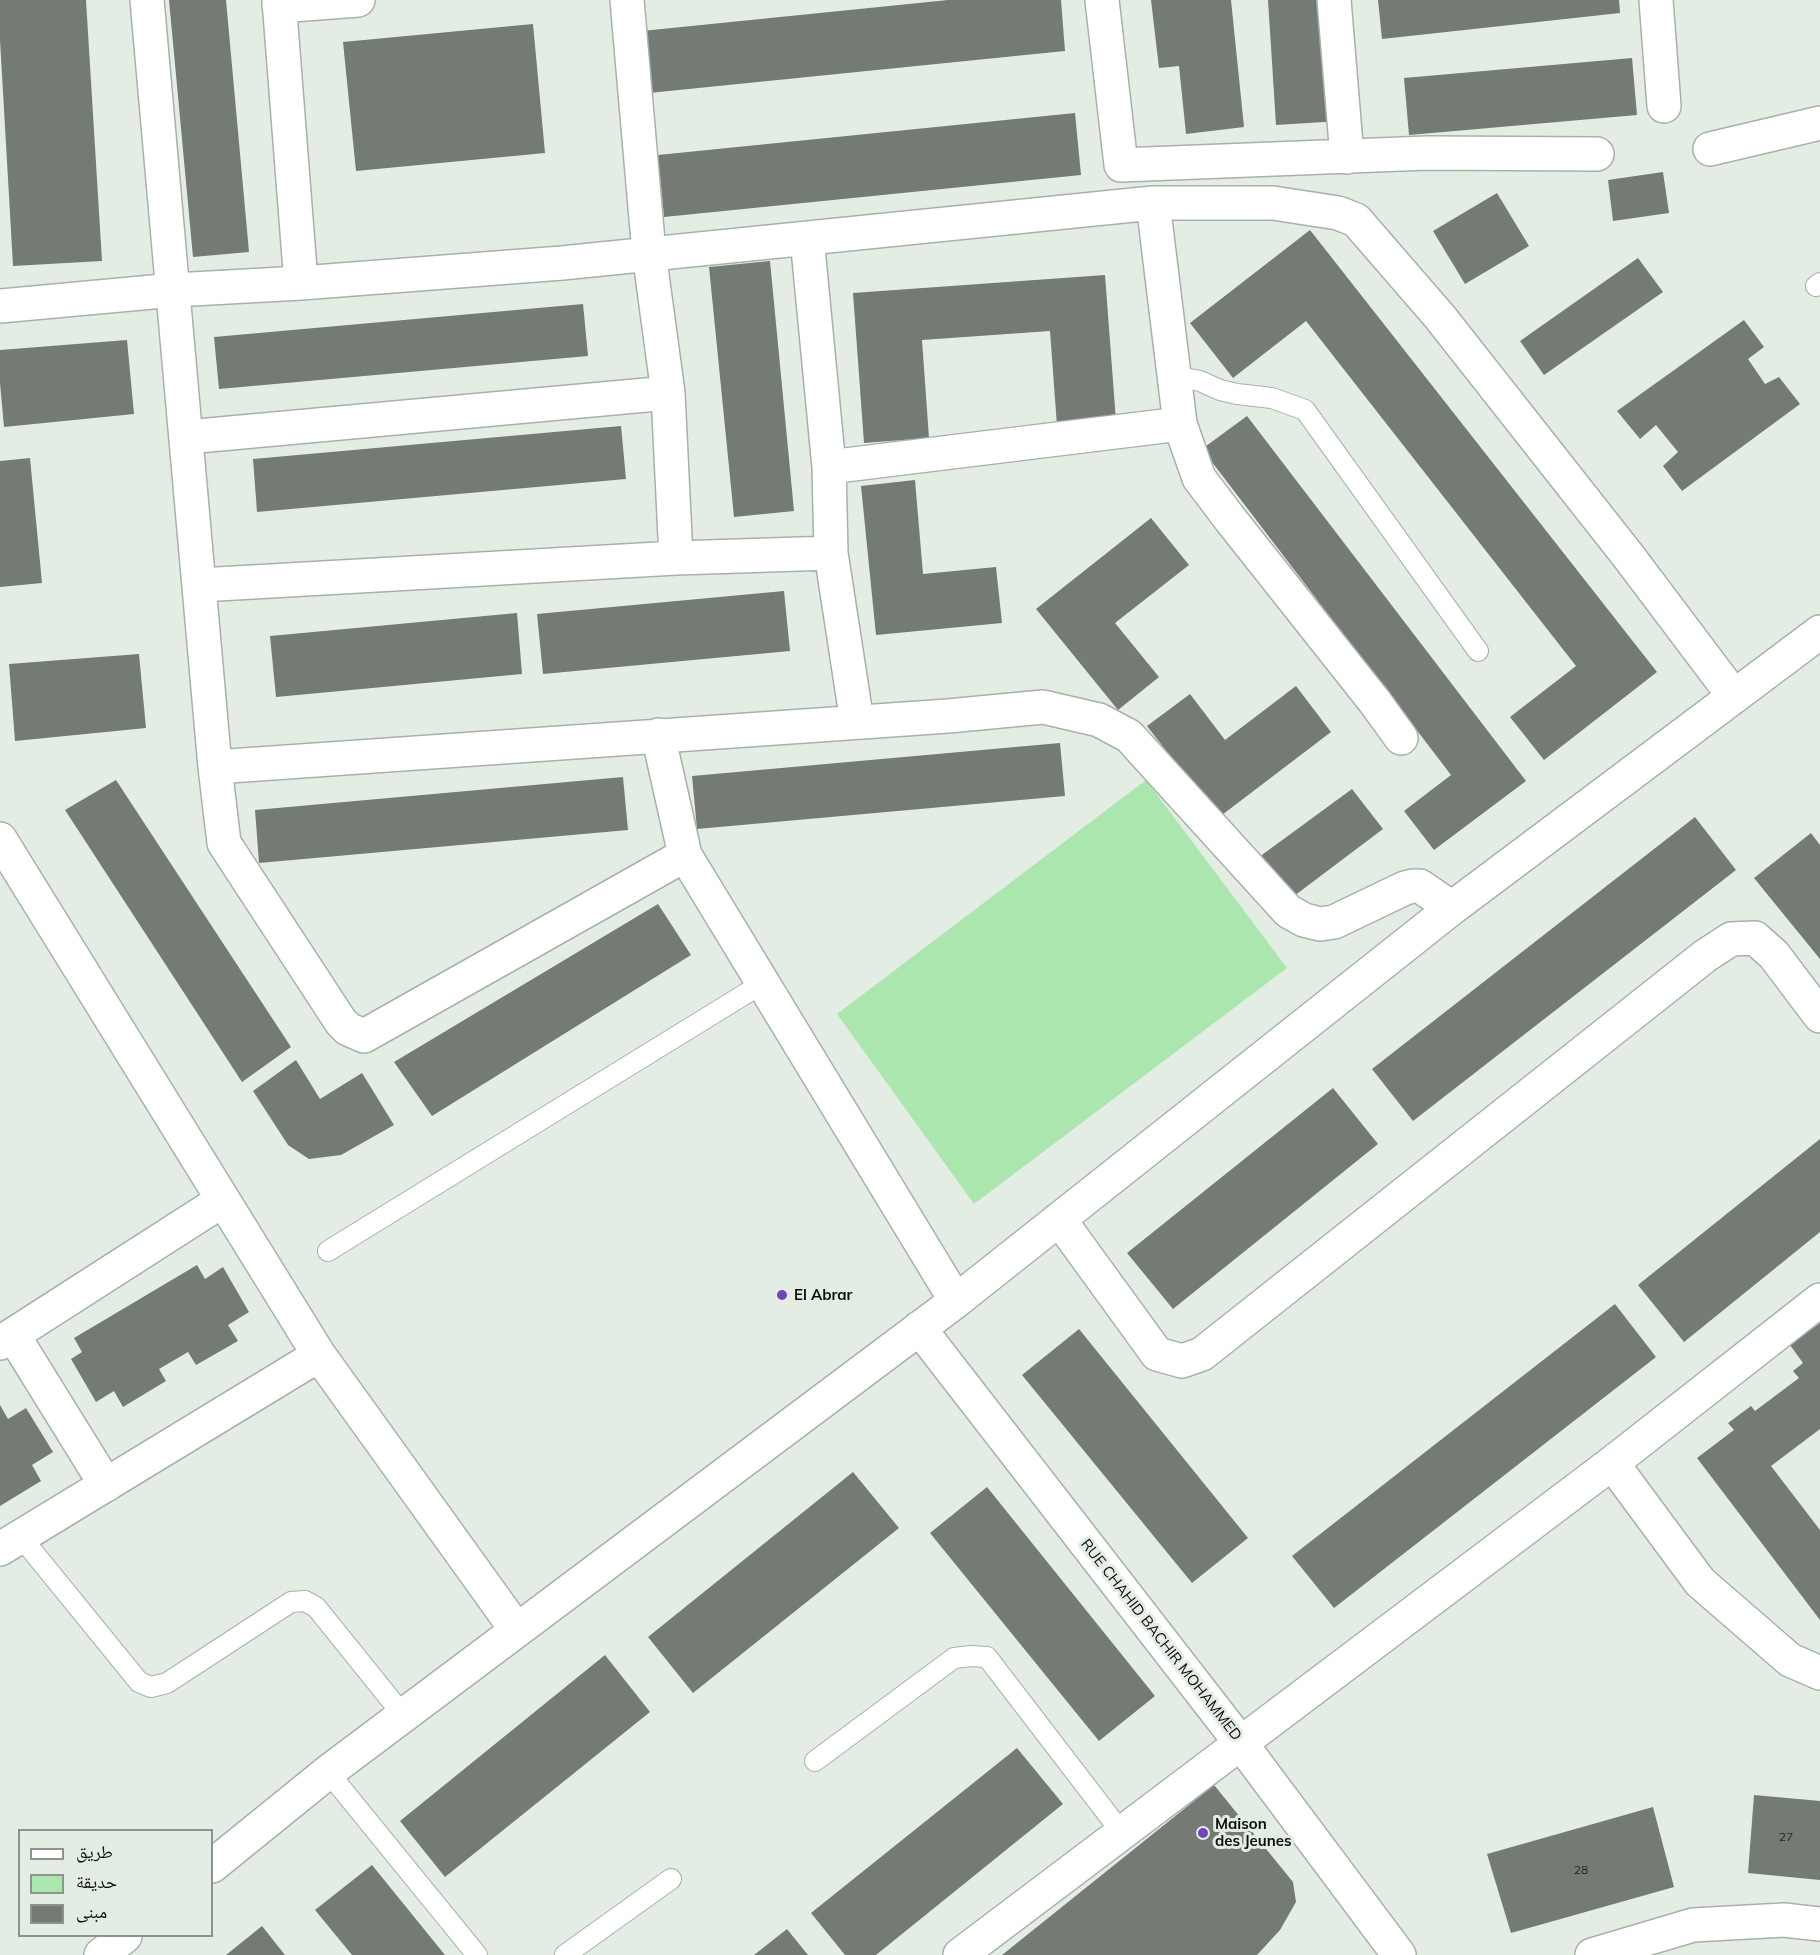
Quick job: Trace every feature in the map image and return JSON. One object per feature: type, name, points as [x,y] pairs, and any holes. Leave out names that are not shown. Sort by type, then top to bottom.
[{"type":"street","points":[[147,0],[215,767],[224,843],[341,1022],[348,1029],[364,1036],[685,855]]},
{"type":"street","points":[[301,283],[279,3],[358,0]]},
{"type":"street","points":[[627,0],[649,253],[669,393],[676,558]]},
{"type":"street","points":[[1102,0],[1121,165],[1427,153],[1597,154]]},
{"type":"street","points":[[1334,0],[1347,157]]},
{"type":"street","points":[[1656,0],[1664,106]]},
{"type":"street","points":[[1710,149],[1820,123]]},
{"type":"street","points":[[0,306],[174,290],[301,283],[562,263],[1153,203],[1273,203],[1338,213],[1356,220],[1448,326],[1629,557],[1733,695]]},
{"type":"street","points":[[1153,203],[1180,424],[1200,477],[1401,738]]},
{"type":"street","points":[[807,238],[829,467],[831,553],[857,722]]},
{"type":"street","points":[[187,437],[669,393]]},
{"type":"street","points":[[829,467],[1180,424]]},
{"type":"street","points":[[200,585],[676,558],[831,553]]},
{"type":"street","points":[[213,1865],[328,1772],[956,1300],[1452,908],[1733,695],[1820,632]]},
{"type":"street","points":[[215,767],[1043,707],[1099,720],[1129,736],[1288,911],[1296,915],[1320,924],[1334,922],[1413,886],[1420,886],[1452,908]]},
{"type":"street","points":[[658,735],[685,855],[956,1300]]},
{"type":"street","points":[[0,839],[319,1356],[516,1629]]},
{"type":"street","points":[[1059,1219],[1156,1354],[1182,1361],[1202,1354],[1686,971],[1731,939],[1755,938],[1774,955],[1820,1016]]},
{"type":"street","points":[[106,1485],[7,1339],[223,1200]]},
{"type":"street","points":[[960,1955],[1612,1463],[1820,1300]]},
{"type":"street","name":"RUE CHAHID BACHIR MOHAMMED","points":[[919,1328],[1240,1743],[1399,1955]]},
{"type":"street","points":[[10,1543],[319,1356]]},
{"type":"street","points":[[1612,1463],[1700,1582],[1790,1660],[1820,1673]]},
{"type":"street","points":[[1592,1955],[1693,1925],[1784,1920],[1820,1923]]},
{"type":"street","points":[[101,1955],[123,1937]]},
{"type":"lane","points":[[1174,376],[1200,381],[1220,390],[1237,394],[1272,398],[1305,410],[1478,651]]},
{"type":"lane","points":[[328,1251],[762,983]]},
{"type":"lane","points":[[10,1543],[139,1682],[151,1687],[167,1683],[291,1602],[305,1601],[316,1607],[403,1715]]},
{"type":"lane","points":[[815,1761],[954,1658],[971,1656],[987,1658],[1122,1833]]},
{"type":"lane","points":[[328,1772],[477,1955]]},
{"type":"lane","points":[[565,1955],[671,1879]]},
{"type":"green space","points":[[1146,780],[1287,968],[974,1204],[837,1014]]},
{"type":"building","points":[[0,0],[86,0],[102,261],[13,266],[0,40]]},
{"type":"building","points":[[169,0],[226,0],[249,252],[193,257]]},
{"type":"building","points":[[948,0],[1061,0],[1065,51],[649,93],[642,31]]},
{"type":"building","points":[[1151,0],[1231,0],[1244,127],[1186,134],[1179,66],[1159,68]]},
{"type":"building","points":[[1268,0],[1332,0],[1340,121],[1276,125]]},
{"type":"building","points":[[1378,0],[1619,0],[1620,13],[1382,39]]},
{"type":"building","points":[[533,24],[545,153],[356,171],[343,42]]},
{"type":"building","points":[[1632,58],[1637,115],[1409,135],[1404,78]]},
{"type":"building","points":[[1075,113],[1081,175],[664,217],[658,155]]},
{"type":"building","points":[[1663,172],[1669,213],[1613,221],[1608,180]]},
{"type":"building","points":[[1497,193],[1529,246],[1465,284],[1433,231]]},
{"type":"building","points":[[1310,230],[1657,672],[1544,760],[1510,717],[1576,666],[1306,321],[1233,378],[1190,323]]},
{"type":"building","points":[[1638,258],[1663,292],[1544,375],[1520,341]]},
{"type":"building","points":[[770,261],[794,511],[734,517],[709,267]]},
{"type":"building","points":[[1105,275],[1116,421],[1057,426],[1050,331],[922,340],[929,438],[864,443],[853,293]]},
{"type":"building","points":[[583,304],[588,356],[219,389],[214,337]]},
{"type":"building","points":[[1744,320],[1764,347],[1748,359],[1765,384],[1779,377],[1800,404],[1682,491],[1663,466],[1678,452],[1656,425],[1640,439],[1617,411]]},
{"type":"building","points":[[127,340],[134,414],[4,427],[0,350]]},
{"type":"building","points":[[1247,416],[1526,781],[1434,850],[1404,811],[1451,775],[1202,449]]},
{"type":"building","points":[[621,426],[626,479],[257,512],[253,459]]},
{"type":"building","points":[[30,458],[42,583],[0,587],[0,461]]},
{"type":"building","points":[[915,480],[923,574],[996,567],[1002,623],[876,635],[861,486]]},
{"type":"building","points":[[1151,518],[1189,565],[1115,623],[1159,677],[1118,710],[1036,609]]},
{"type":"building","points":[[784,591],[790,651],[543,674],[537,614]]},
{"type":"building","points":[[517,613],[522,674],[276,697],[270,636]]},
{"type":"building","points":[[139,654],[146,728],[15,741],[9,664]]},
{"type":"building","points":[[1296,686],[1331,732],[1218,818],[1147,726],[1190,694],[1225,740]]},
{"type":"building","points":[[1060,743],[1065,796],[697,829],[692,776]]},
{"type":"building","points":[[623,777],[628,830],[259,863],[255,810]]},
{"type":"building","points":[[116,780],[291,1047],[242,1082],[65,810]]},
{"type":"building","points":[[1352,789],[1383,829],[1286,902],[1255,860]]},
{"type":"building","points":[[1695,817],[1736,870],[1413,1121],[1372,1069]]},
{"type":"building","points":[[1811,833],[1820,845],[1820,959],[1754,878]]},
{"type":"building","points":[[658,904],[691,955],[432,1116],[394,1062]]},
{"type":"building","points":[[296,1060],[320,1099],[362,1073],[394,1125],[341,1155],[309,1159],[288,1145],[253,1091]]},
{"type":"building","points":[[1333,1088],[1378,1144],[1173,1309],[1127,1253]]},
{"type":"building","points":[[1820,1139],[1820,1232],[1684,1342],[1638,1285]]},
{"type":"building","points":[[197,1265],[205,1279],[223,1267],[249,1312],[228,1325],[238,1341],[196,1365],[188,1352],[159,1369],[166,1381],[123,1407],[114,1391],[96,1402],[71,1359],[82,1352],[74,1338]]},
{"type":"building","points":[[1615,1304],[1656,1357],[1334,1608],[1292,1556]]},
{"type":"building","points":[[1820,1323],[1820,1429],[1771,1466],[1820,1530],[1820,1620],[1697,1458],[1734,1430],[1728,1423],[1751,1406],[1755,1411],[1799,1378],[1793,1371],[1803,1363],[1790,1345]]},
{"type":"building","points":[[1079,1329],[1248,1538],[1192,1583],[1022,1375]]},
{"type":"building","points":[[0,1405],[8,1419],[26,1408],[53,1452],[32,1465],[41,1481],[0,1506]]},
{"type":"building","points":[[853,1472],[899,1528],[693,1693],[648,1637]]},
{"type":"building","points":[[987,1487],[1155,1696],[1099,1741],[930,1533]]},
{"type":"building","points":[[605,1655],[650,1712],[445,1877],[400,1821]]},
{"type":"building","points":[[1017,1748],[1063,1804],[876,1955],[845,1955],[811,1913]]},
{"type":"building","name":"Maison des Jeunes","points":[[1214,1785],[1293,1882],[1296,1902],[1280,1930],[1257,1955],[1002,1955]]},
{"type":"building","points":[[1754,1795],[1820,1801],[1820,1880],[1748,1873]]},
{"type":"building","points":[[1653,1807],[1674,1887],[1511,1933],[1487,1854]]},
{"type":"building","points":[[372,1865],[445,1955],[352,1955],[315,1910]]},
{"type":"building","points":[[262,1926],[285,1955],[226,1955]]},
{"type":"building","points":[[787,1929],[808,1955],[754,1955]]},
{"type":"place","name":"El Abrar","points":[[782,1295]]},
{"type":"place","name":"Maison des Jeunes","points":[[1203,1833]]}]
